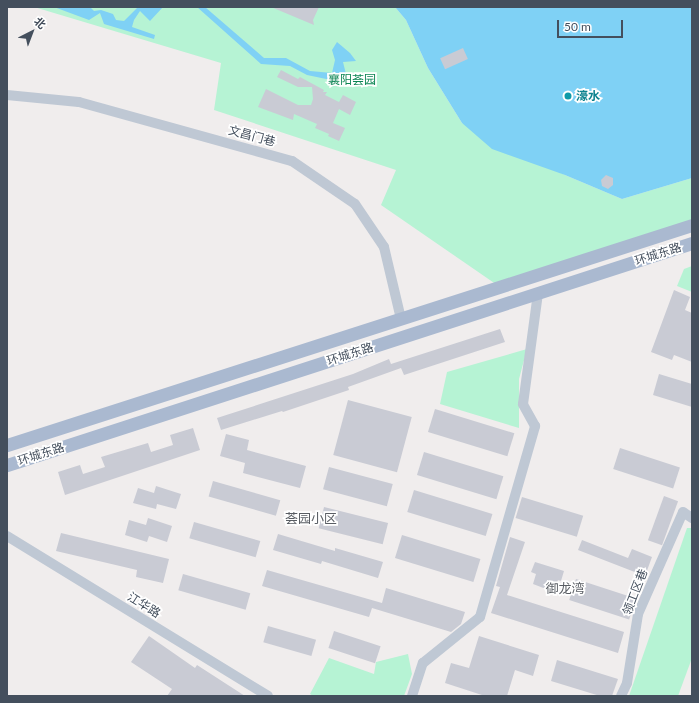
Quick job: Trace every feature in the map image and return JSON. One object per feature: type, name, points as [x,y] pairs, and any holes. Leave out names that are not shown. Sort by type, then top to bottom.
[{"type":"main road","name":"环城东路","points":[[7,445],[692,225]]},
{"type":"main road","name":"环城东路","points":[[7,465],[692,243]]},
{"type":"street","name":"文昌门巷","points":[[7,95],[79,102],[292,161],[355,204],[384,247],[401,319]]},
{"type":"street","points":[[412,696],[423,663],[480,618],[535,426],[523,404],[538,293]]},
{"type":"street","name":"领工区巷","points":[[621,696],[627,682],[638,614],[683,512],[692,518]]},
{"type":"street","name":"江华路","points":[[7,536],[268,696]]},
{"type":"green space","name":"襄阳荟园","points":[[34,7],[395,7],[406,20],[428,68],[462,123],[565,175],[622,199],[692,178],[692,225],[500,287],[381,205],[396,170],[214,110],[221,63]]},
{"type":"green space","points":[[692,266],[692,292],[677,286],[684,269]]},
{"type":"green space","points":[[527,349],[519,379],[519,428],[440,404],[447,372]]},
{"type":"green space","points":[[687,528],[692,528],[692,658],[678,696],[629,696]]},
{"type":"green space","points":[[408,654],[412,674],[404,696],[313,696],[310,694],[329,658],[374,674],[376,662]]},
{"type":"water","points":[[54,7],[90,7],[94,11],[101,10],[113,14],[116,20],[124,21],[137,8],[136,7],[163,7],[150,21],[140,11],[134,20],[132,27],[155,35],[154,39],[104,24],[100,13],[89,20]]},
{"type":"water","points":[[197,7],[205,7],[264,58],[286,58],[310,71],[332,73],[335,60],[332,50],[337,42],[350,53],[356,61],[343,62],[346,74],[331,80],[307,75],[290,66],[261,64]]},
{"type":"water","name":"濠水","points":[[395,7],[692,7],[692,178],[622,199],[565,175],[492,149],[462,123],[428,68],[406,20]]},
{"type":"building","points":[[271,7],[319,7],[313,20],[314,25]]},
{"type":"building","points":[[463,48],[468,59],[445,69],[440,58]]},
{"type":"building","points":[[281,70],[298,79],[300,77],[324,90],[323,92],[327,92],[325,95],[339,102],[343,95],[356,102],[350,115],[339,109],[333,123],[345,128],[339,141],[328,136],[329,134],[315,128],[317,124],[294,114],[293,120],[258,107],[266,89],[298,105],[311,105],[313,99],[312,87],[298,87],[277,77]]},
{"type":"building","points":[[606,175],[613,178],[613,185],[608,189],[602,186],[601,180]]},
{"type":"building","points":[[674,290],[690,297],[685,310],[692,313],[692,362],[674,355],[672,360],[651,352]]},
{"type":"building","points":[[500,329],[505,342],[404,375],[401,368],[348,387],[349,390],[283,412],[282,411],[221,430],[217,418],[353,374],[389,359],[391,364]]},
{"type":"building","points":[[659,374],[692,384],[692,407],[653,395]]},
{"type":"building","points":[[348,400],[412,417],[397,472],[333,455]]},
{"type":"building","points":[[435,409],[514,433],[507,456],[428,432]]},
{"type":"building","points":[[193,428],[200,450],[65,495],[58,472],[80,465],[83,474],[105,467],[101,457],[148,443],[151,452],[173,445],[170,435]]},
{"type":"building","points":[[226,434],[249,440],[247,450],[306,466],[300,488],[243,473],[245,463],[220,456]]},
{"type":"building","points":[[620,448],[680,467],[673,488],[613,469]]},
{"type":"building","points":[[424,452],[503,476],[496,499],[417,475]]},
{"type":"building","points":[[329,467],[393,484],[387,506],[323,489]]},
{"type":"building","points":[[213,481],[280,500],[276,516],[209,496]]},
{"type":"building","points":[[156,486],[181,494],[176,509],[157,504],[156,509],[133,503],[138,488],[154,493]]},
{"type":"building","points":[[414,490],[492,514],[486,536],[407,512]]},
{"type":"building","points":[[664,496],[678,501],[662,545],[648,540]]},
{"type":"building","points":[[522,497],[583,516],[577,537],[516,518]]},
{"type":"building","points":[[324,507],[388,523],[383,544],[319,528]]},
{"type":"building","points":[[148,518],[172,526],[167,542],[149,536],[147,542],[125,535],[129,520],[146,525]]},
{"type":"building","points":[[194,522],[260,541],[256,557],[189,538]]},
{"type":"building","points":[[61,533],[169,559],[163,583],[136,577],[137,570],[56,551]]},
{"type":"building","points":[[278,534],[335,551],[335,548],[383,562],[378,578],[322,561],[321,564],[273,550]]},
{"type":"building","points":[[402,535],[480,559],[473,582],[395,558]]},
{"type":"building","points":[[510,537],[525,542],[507,595],[624,632],[618,653],[491,613],[500,587],[496,586]]},
{"type":"building","points":[[582,540],[628,558],[632,549],[652,557],[645,576],[578,550]]},
{"type":"building","points":[[535,562],[564,571],[561,581],[558,580],[554,592],[533,584],[536,574],[531,572]]},
{"type":"building","points":[[267,570],[382,603],[386,588],[465,612],[461,624],[451,632],[372,608],[369,617],[262,586]]},
{"type":"building","points":[[183,574],[250,593],[246,610],[178,590]]},
{"type":"building","points":[[576,579],[636,598],[629,619],[569,600]]},
{"type":"building","points":[[268,626],[316,640],[311,656],[263,642]]},
{"type":"building","points":[[334,631],[381,646],[375,663],[328,648]]},
{"type":"building","points":[[149,636],[195,668],[197,665],[245,696],[167,696],[172,689],[131,662]]},
{"type":"building","points":[[479,636],[539,655],[533,676],[515,670],[507,696],[485,696],[445,683],[451,663],[469,668]]},
{"type":"building","points":[[557,660],[618,679],[612,696],[600,696],[551,681]]},
{"type":"place","name":"濠水","points":[[568,96]]},
{"type":"district","name":"荟园小区","points":[[311,518]]},
{"type":"district","name":"御龙湾","points":[[565,588]]}]
